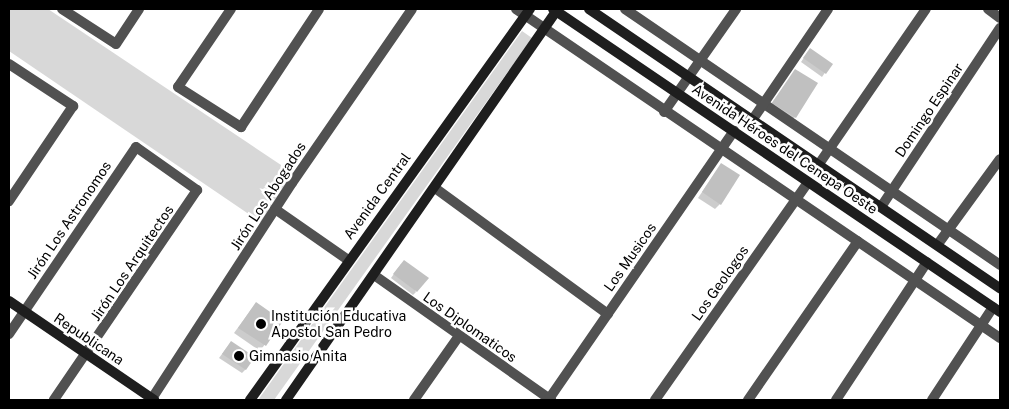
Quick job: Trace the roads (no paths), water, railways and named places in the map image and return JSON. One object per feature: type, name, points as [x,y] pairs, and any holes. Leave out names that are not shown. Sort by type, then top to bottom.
[{"type":"main road","name":"Avenida Héroes del Cenepa Oeste","points":[[589,9],[938,244],[1000,288]]},
{"type":"main road","name":"Avenida Héroes del Cenepa Oeste","points":[[556,10],[997,310]]},
{"type":"main road","points":[[286,400],[435,188],[556,10]]},
{"type":"main road","name":"Avenida Central","points":[[250,400],[524,11]]},
{"type":"main road","name":"Republicana","points":[[9,301],[152,400]]},
{"type":"street","points":[[62,9],[116,44],[139,9]]},
{"type":"street","points":[[231,9],[178,87],[241,127],[319,9]]},
{"type":"street","name":"Jirón Los Abogados","points":[[152,400],[275,210],[412,9]]},
{"type":"street","points":[[625,9],[1000,265]]},
{"type":"street","points":[[664,112],[736,9]]},
{"type":"street","points":[[753,119],[828,9]]},
{"type":"street","points":[[819,164],[926,9]]},
{"type":"street","points":[[988,9],[1000,18]]},
{"type":"street","points":[[524,11],[544,30],[664,112],[796,198],[914,281],[1000,338]]},
{"type":"street","name":"Domingo Espinar","points":[[882,207],[1000,28]]},
{"type":"street","points":[[9,63],[73,106],[9,201]]},
{"type":"street","name":"Los Musicos","points":[[550,400],[734,131]]},
{"type":"street","name":"Jirón Los Arquitectos","points":[[54,400],[197,190],[136,146]]},
{"type":"street","name":"Jirón Los Astronomos","points":[[9,334],[136,146]]},
{"type":"street","points":[[938,244],[1000,160]]},
{"type":"street","name":"Los Geologos","points":[[655,400],[808,182]]},
{"type":"street","points":[[435,188],[608,314]]},
{"type":"street","points":[[275,210],[348,260]]},
{"type":"street","points":[[748,400],[858,241]]},
{"type":"street","points":[[836,400],[927,262]]},
{"type":"street","name":"Los Diplomaticos","points":[[374,276],[550,400]]},
{"type":"street","points":[[932,400],[981,325],[997,310]]},
{"type":"street","points":[[414,400],[459,336]]},
{"type":"place","name":"Institución Educativa Apostol San Pedro","points":[[261,324]]},
{"type":"place","name":"Gimnasio Anita","points":[[239,356]]}]
